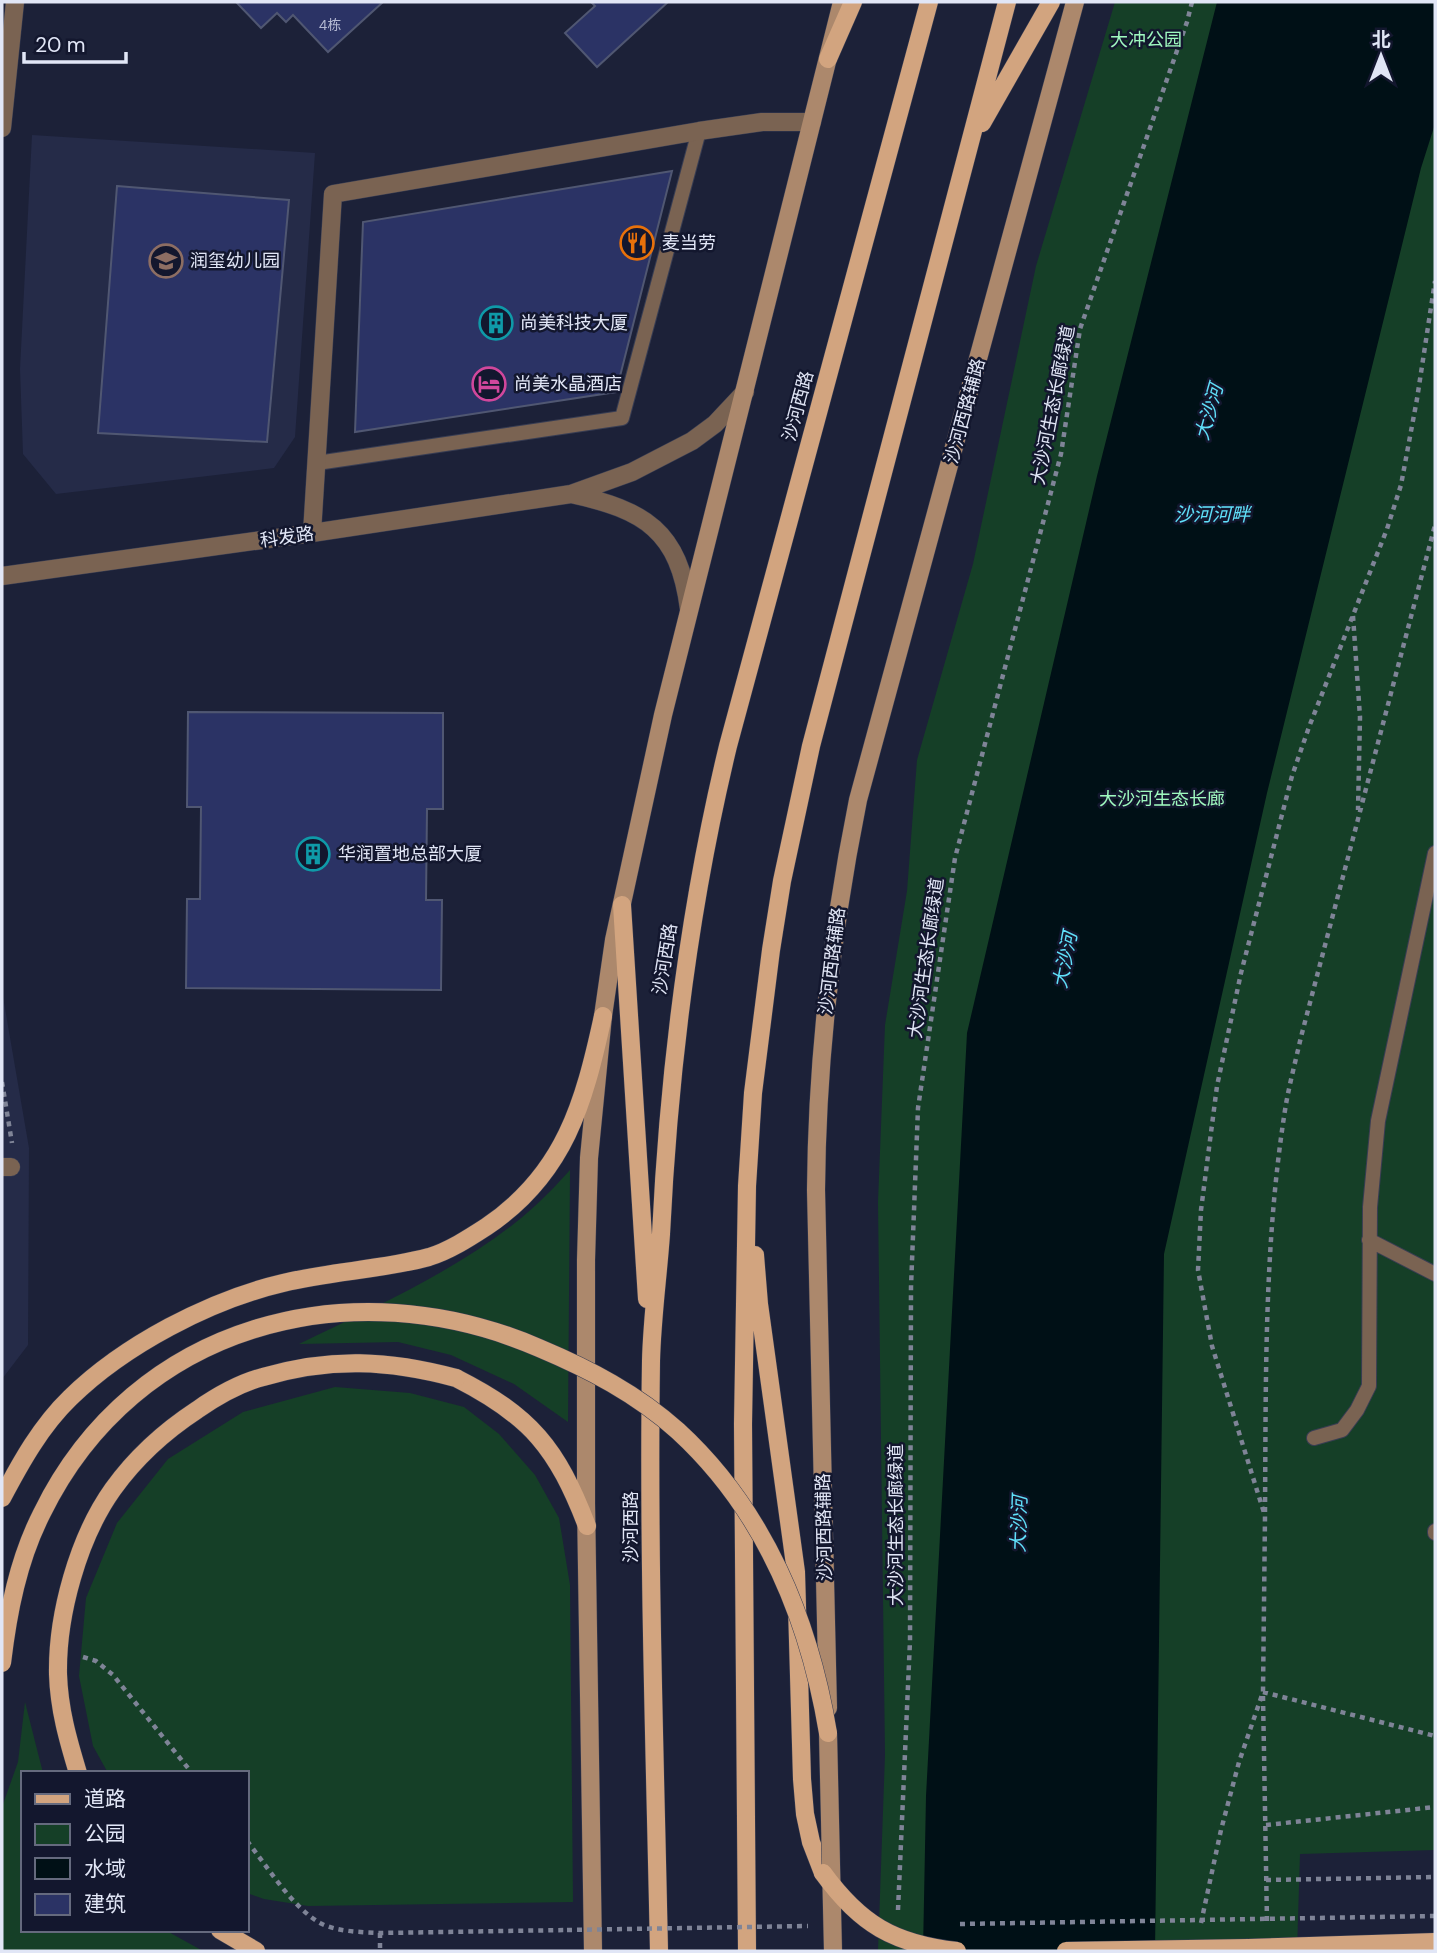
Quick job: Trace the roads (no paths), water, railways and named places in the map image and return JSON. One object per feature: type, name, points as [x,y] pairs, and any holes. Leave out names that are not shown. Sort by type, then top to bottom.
[{"type":"main road","points":[[593,1951],[586,1260],[589,1158],[603,1016],[614,940],[654,754],[842,2]]},
{"type":"main road","points":[[828,59],[853,2]]},
{"type":"main road","name":"沙河西路","points":[[659,1951],[652,1610],[651,1358],[663,1168],[677,1023],[711,818],[929,2]]},
{"type":"main road","points":[[747,1951],[743,1424],[747,1186],[753,1093],[771,950],[796,813],[1007,2]]},
{"type":"main road","points":[[970,145],[1051,2]]},
{"type":"main road","name":"沙河西路辅路","points":[[833,1951],[816,1178],[819,1087],[830,967],[841,886],[858,800],[1075,2]]},
{"type":"main road","points":[[622,905],[651,1358]]},
{"type":"main road","points":[[2,1498],[30,1447],[70,1398],[99,1374],[162,1331],[237,1296],[283,1283],[432,1256],[469,1238],[499,1218],[528,1191],[567,1138],[583,1096],[603,1016]]},
{"type":"main road","points":[[747,1186],[759,1304],[796,1572],[802,1779],[811,1842],[822,1873],[842,1899],[870,1923],[901,1939],[932,1948],[957,1951]]},
{"type":"main road","points":[[2,1663],[15,1586],[27,1546],[42,1513],[67,1468],[131,1398],[167,1370],[237,1335],[269,1323],[305,1316],[376,1311],[447,1319],[525,1342],[612,1383],[648,1406],[678,1432],[732,1491],[775,1560],[793,1598],[816,1667],[828,1733]]},
{"type":"main road","points":[[77,1771],[63,1724],[58,1674],[62,1622],[72,1577],[89,1533],[112,1490],[138,1459],[172,1427],[215,1398],[262,1377],[314,1365],[367,1362],[414,1366],[456,1378],[492,1396],[524,1420],[548,1448],[571,1485],[587,1526]]},
{"type":"main road","points":[[223,1932],[256,1951]]},
{"type":"main road","points":[[1066,1951],[1435,1942]]},
{"type":"street","points":[[2,128],[15,2]]},
{"type":"street","points":[[312,533],[332,194],[699,131],[762,122],[812,122]]},
{"type":"street","points":[[571,494],[632,472],[692,441],[715,424],[745,392]]},
{"type":"street","points":[[571,494],[602,500],[626,509],[660,533],[673,550],[681,567],[689,612]]},
{"type":"street","name":"科发路","points":[[2,576],[571,494]]},
{"type":"lane","points":[[317,463],[622,418],[699,131]]},
{"type":"lane","points":[[1314,1438],[1342,1430],[1357,1410],[1369,1386],[1369,1240],[1378,1121],[1435,853]]},
{"type":"lane","points":[[1369,1240],[1435,1274]]},
{"type":"water","name":"沙河河畔","points":[[1217,2],[1435,2],[1435,124],[1421,168],[1267,793],[1164,1254],[1155,1951],[923,1951],[926,1796],[967,1033],[1097,476]]},
{"type":"place","name":"麦当劳","points":[[637,243]]},
{"type":"place","name":"润玺幼儿园","points":[[166,261]]},
{"type":"place","name":"尚美科技大厦","points":[[496,323]]},
{"type":"place","name":"尚美水晶酒店","points":[[489,384]]},
{"type":"place","name":"华润置地总部大厦","points":[[313,854]]},
{"type":"park label","name":"大冲公园","points":[[1146,40]]},
{"type":"park label","name":"大沙河生态长廊","points":[[1162,799]]},
{"type":"water label","name":"大沙河","points":[[1209,412]]},
{"type":"water label","name":"大沙河","points":[[1065,960]]},
{"type":"water label","name":"大沙河","points":[[1019,1524]]}]
